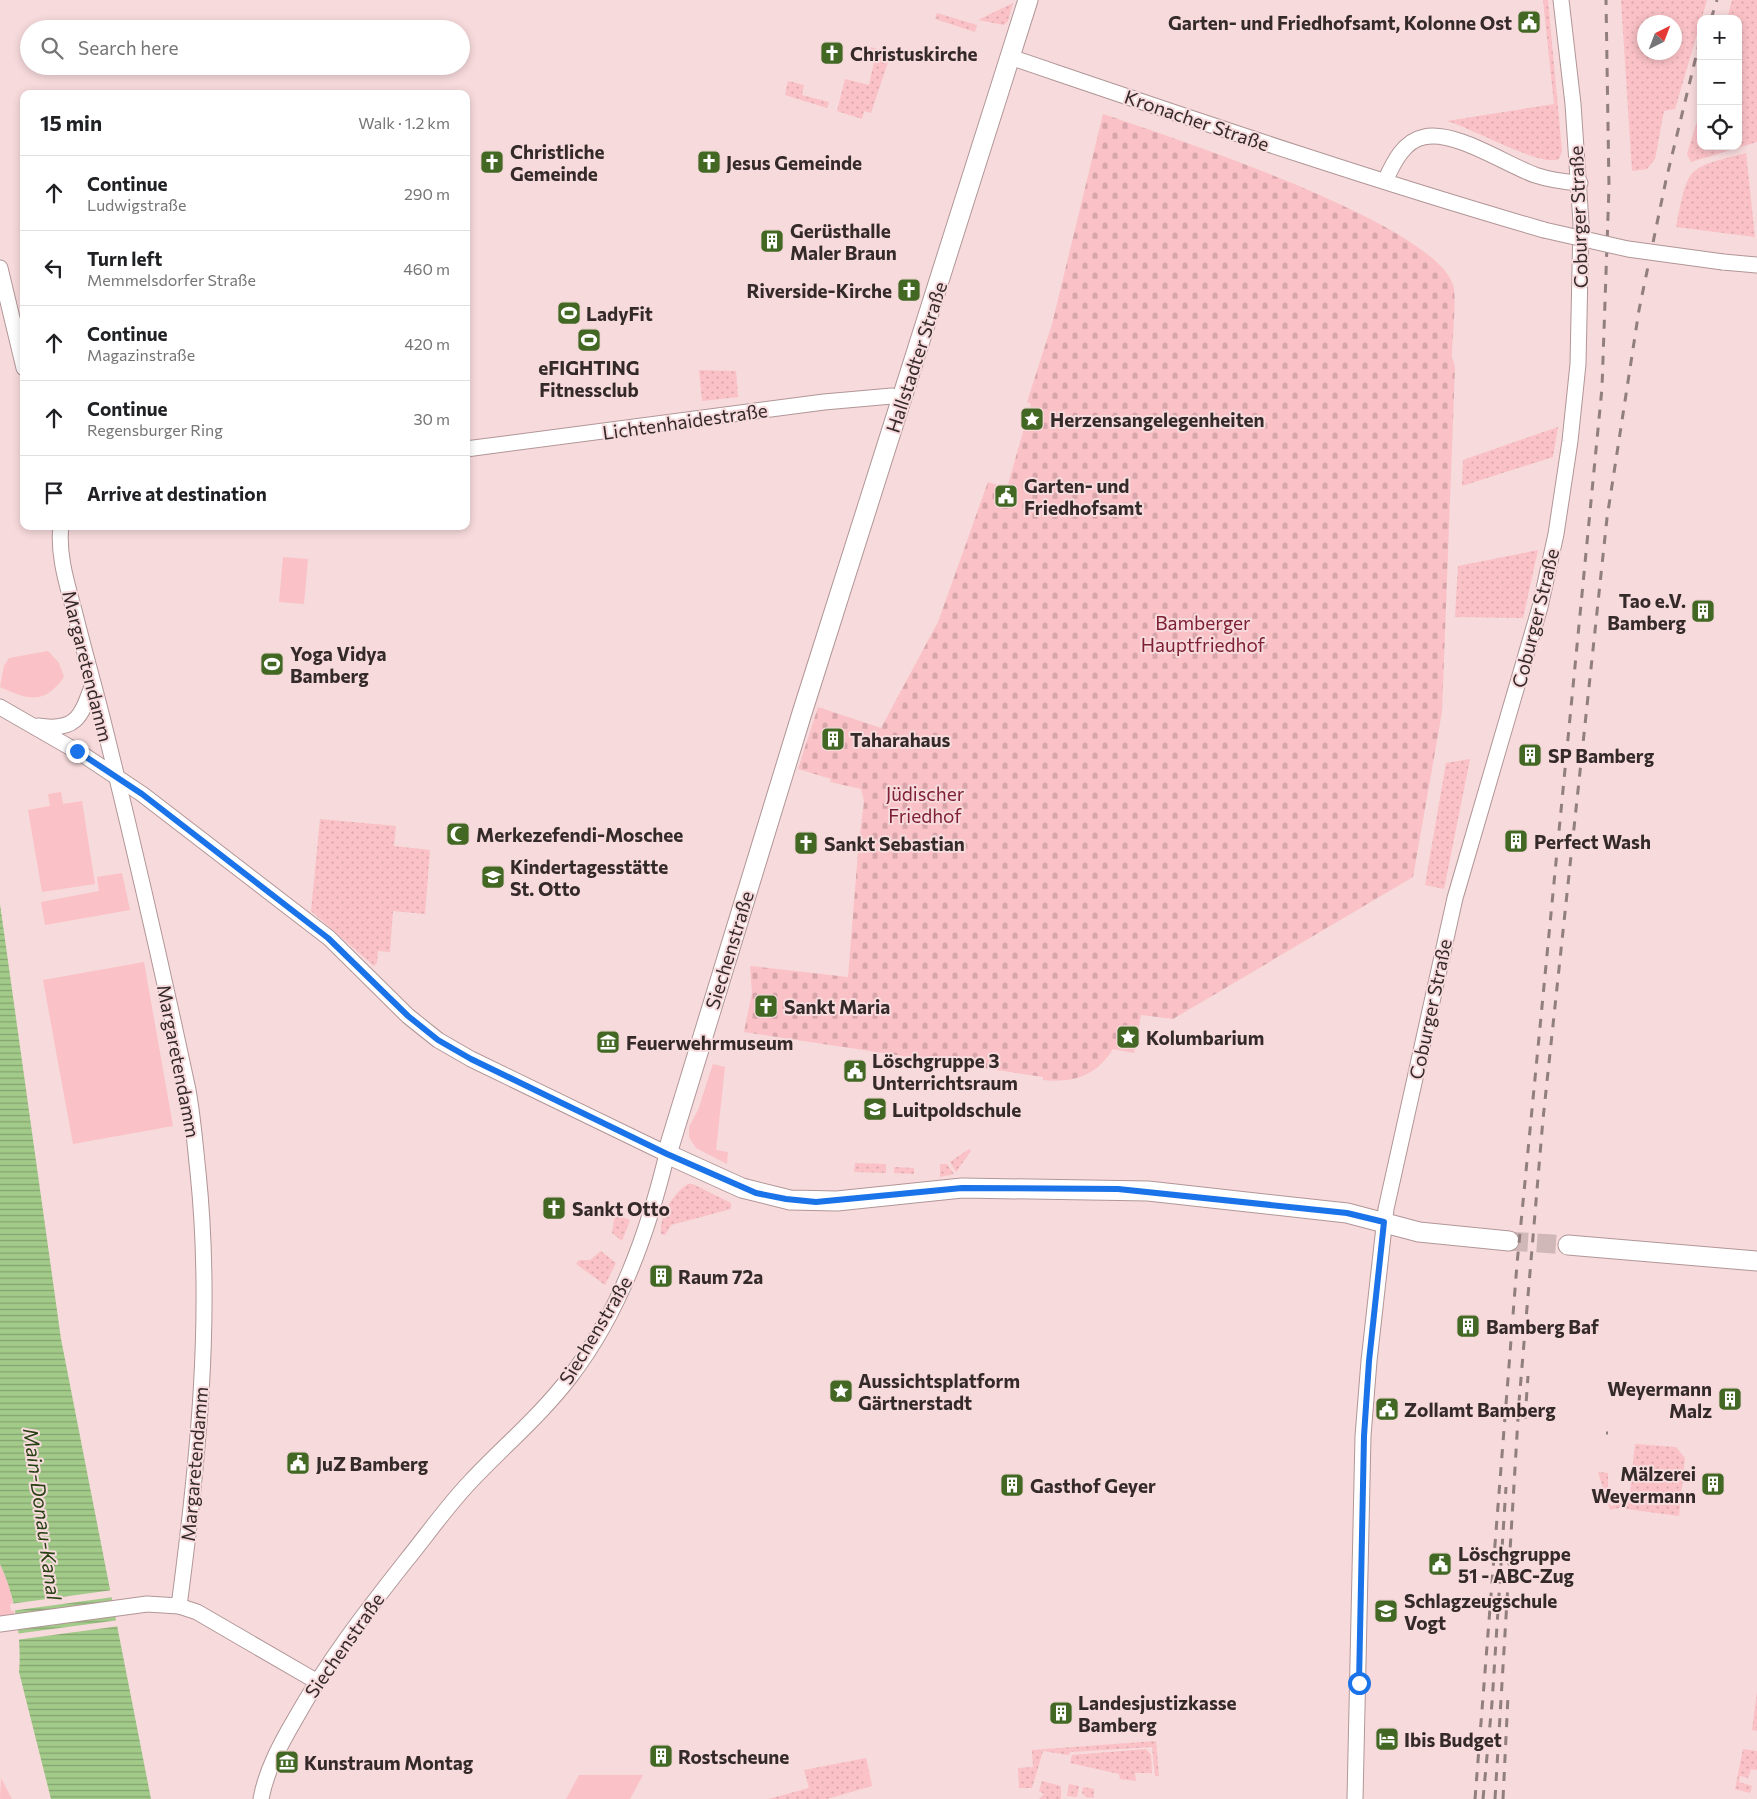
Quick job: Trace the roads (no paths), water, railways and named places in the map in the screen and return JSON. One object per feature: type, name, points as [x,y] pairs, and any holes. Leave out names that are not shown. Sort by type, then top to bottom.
[{"type":"main road","name":"Hallstadter Straße","points":[[764,837],[1028,0]]},
{"type":"main road","name":"Siechenstraße","points":[[667,1154],[764,837]]},
{"type":"main road","points":[[667,1154],[742,1188],[790,1200],[837,1201],[962,1188],[1118,1189],[1347,1213],[1419,1232],[1509,1241]]},
{"type":"main road","points":[[1568,1245],[1757,1261]]},
{"type":"street","name":"Coburger Straße","points":[[1355,1799],[1364,1436],[1369,1361],[1384,1222],[1455,898],[1527,658],[1556,534],[1564,490],[1578,364],[1581,290],[1580,183],[1561,0]]},
{"type":"street","name":"Kronacher Straße","points":[[1010,57],[1385,182],[1544,230],[1628,249],[1757,265]]},
{"type":"street","points":[[1385,182],[1395,160],[1411,143],[1423,137],[1440,136],[1460,142],[1537,175],[1561,182],[1580,183]]},
{"type":"street","points":[[0,268],[20,351]]},
{"type":"street","name":"Lichtenhaidestraße","points":[[470,448],[824,402],[892,396],[903,399]]},
{"type":"street","name":"Margaretendamm","points":[[61,530],[68,588],[116,776],[188,1094],[201,1199],[204,1324],[191,1515],[179,1606]]},
{"type":"street","points":[[30,723],[62,728],[76,721],[80,716],[93,684]]},
{"type":"street","points":[[0,707],[30,723],[116,776],[328,938],[408,1016],[438,1040],[471,1059],[667,1154]]},
{"type":"street","name":"Siechenstraße","points":[[261,1799],[269,1772],[282,1741],[316,1681],[352,1628],[470,1482],[546,1405],[578,1366],[630,1273],[651,1214],[667,1154]]},
{"type":"street","points":[[0,1624],[147,1604],[179,1606],[197,1612],[316,1681]]},
{"type":"water","name":"Main-Donau-Kanal","points":[[0,904],[61,1339],[151,1799],[51,1799],[19,1672],[18,1631],[10,1589],[0,1564]]},
{"type":"tunnel","points":[[1509,1241],[1568,1245]]},
{"type":"railway","points":[[1475,1799],[1517,1264],[1602,388],[1609,187],[1606,0]]},
{"type":"railway","points":[[1712,15],[1717,0]]},
{"type":"railway","points":[[1495,1799],[1519,1402],[1543,1119],[1607,518],[1639,310],[1666,180],[1697,52]]},
{"type":"railway","points":[[1525,1419],[1528,1376]]},
{"type":"railway","points":[[1483,1799],[1492,1703],[1506,1487]]},
{"type":"railway","points":[[1503,1799],[1508,1696]]},
{"type":"place","name":"Garten- und Friedhofsamt, Kolonne Ost","points":[[1529,22]]},
{"type":"place","name":"Christuskirche","points":[[832,53]]},
{"type":"place","name":"Christliche Gemeinde","points":[[492,162]]},
{"type":"place","name":"Jesus Gemeinde","points":[[709,162]]},
{"type":"place","name":"Gerüsthalle Maler Braun","points":[[772,241]]},
{"type":"place","name":"Riverside-Kirche","points":[[909,290]]},
{"type":"place","name":"LadyFit","points":[[569,313]]},
{"type":"place","name":"eFIGHTING Fitnessclub","points":[[589,340]]},
{"type":"place","name":"Herzensangelegenheiten","points":[[1032,419]]},
{"type":"place","name":"Garten- und Friedhofsamt","points":[[1006,496]]},
{"type":"place","name":"Tao e.V. Bamberg","points":[[1703,611]]},
{"type":"place","name":"Yoga Vidya Bamberg","points":[[272,664]]},
{"type":"place","name":"Taharahaus","points":[[833,739]]},
{"type":"place","name":"SP Bamberg","points":[[1530,755]]},
{"type":"place","name":"Merkezefendi-Moschee","points":[[458,834]]},
{"type":"place","name":"Perfect Wash","points":[[1516,841]]},
{"type":"place","name":"Sankt Sebastian","points":[[806,843]]},
{"type":"place","name":"Kindertagesstätte St. Otto","points":[[493,877]]},
{"type":"place","name":"Sankt Maria","points":[[766,1006]]},
{"type":"place","name":"Kolumbarium","points":[[1128,1037]]},
{"type":"place","name":"Feuerwehrmuseum","points":[[608,1042]]},
{"type":"place","name":"Löschgruppe 3 Unterrichtsraum","points":[[855,1071]]},
{"type":"place","name":"Luitpoldschule","points":[[875,1109]]},
{"type":"place","name":"Sankt Otto","points":[[554,1208]]},
{"type":"place","name":"Raum 72a","points":[[661,1276]]},
{"type":"place","name":"Bamberg Baf","points":[[1468,1326]]},
{"type":"place","name":"Aussichtsplatform Gärtnerstadt","points":[[841,1391]]},
{"type":"place","name":"Weyermann Malz","points":[[1730,1399]]},
{"type":"place","name":"Zollamt Bamberg","points":[[1387,1409]]},
{"type":"place","name":"JuZ Bamberg","points":[[298,1463]]},
{"type":"place","name":"Mälzerei Weyermann","points":[[1713,1484]]},
{"type":"place","name":"Gasthof Geyer","points":[[1012,1485]]},
{"type":"place","name":"Löschgruppe 51 - ABC-Zug","points":[[1440,1564]]},
{"type":"place","name":"Schlagzeugschule Vogt","points":[[1386,1611]]},
{"type":"place","name":"Landesjustizkasse Bamberg","points":[[1061,1713]]},
{"type":"place","name":"Ibis Budget","points":[[1387,1739]]},
{"type":"place","name":"Rostscheune","points":[[661,1756]]},
{"type":"place","name":"Kunstraum Montag","points":[[287,1762]]},
{"type":"park label","name":"Bamberger Hauptfriedhof","points":[[1203,633]]},
{"type":"park label","name":"Jüdischer Friedhof","points":[[925,804]]}]
